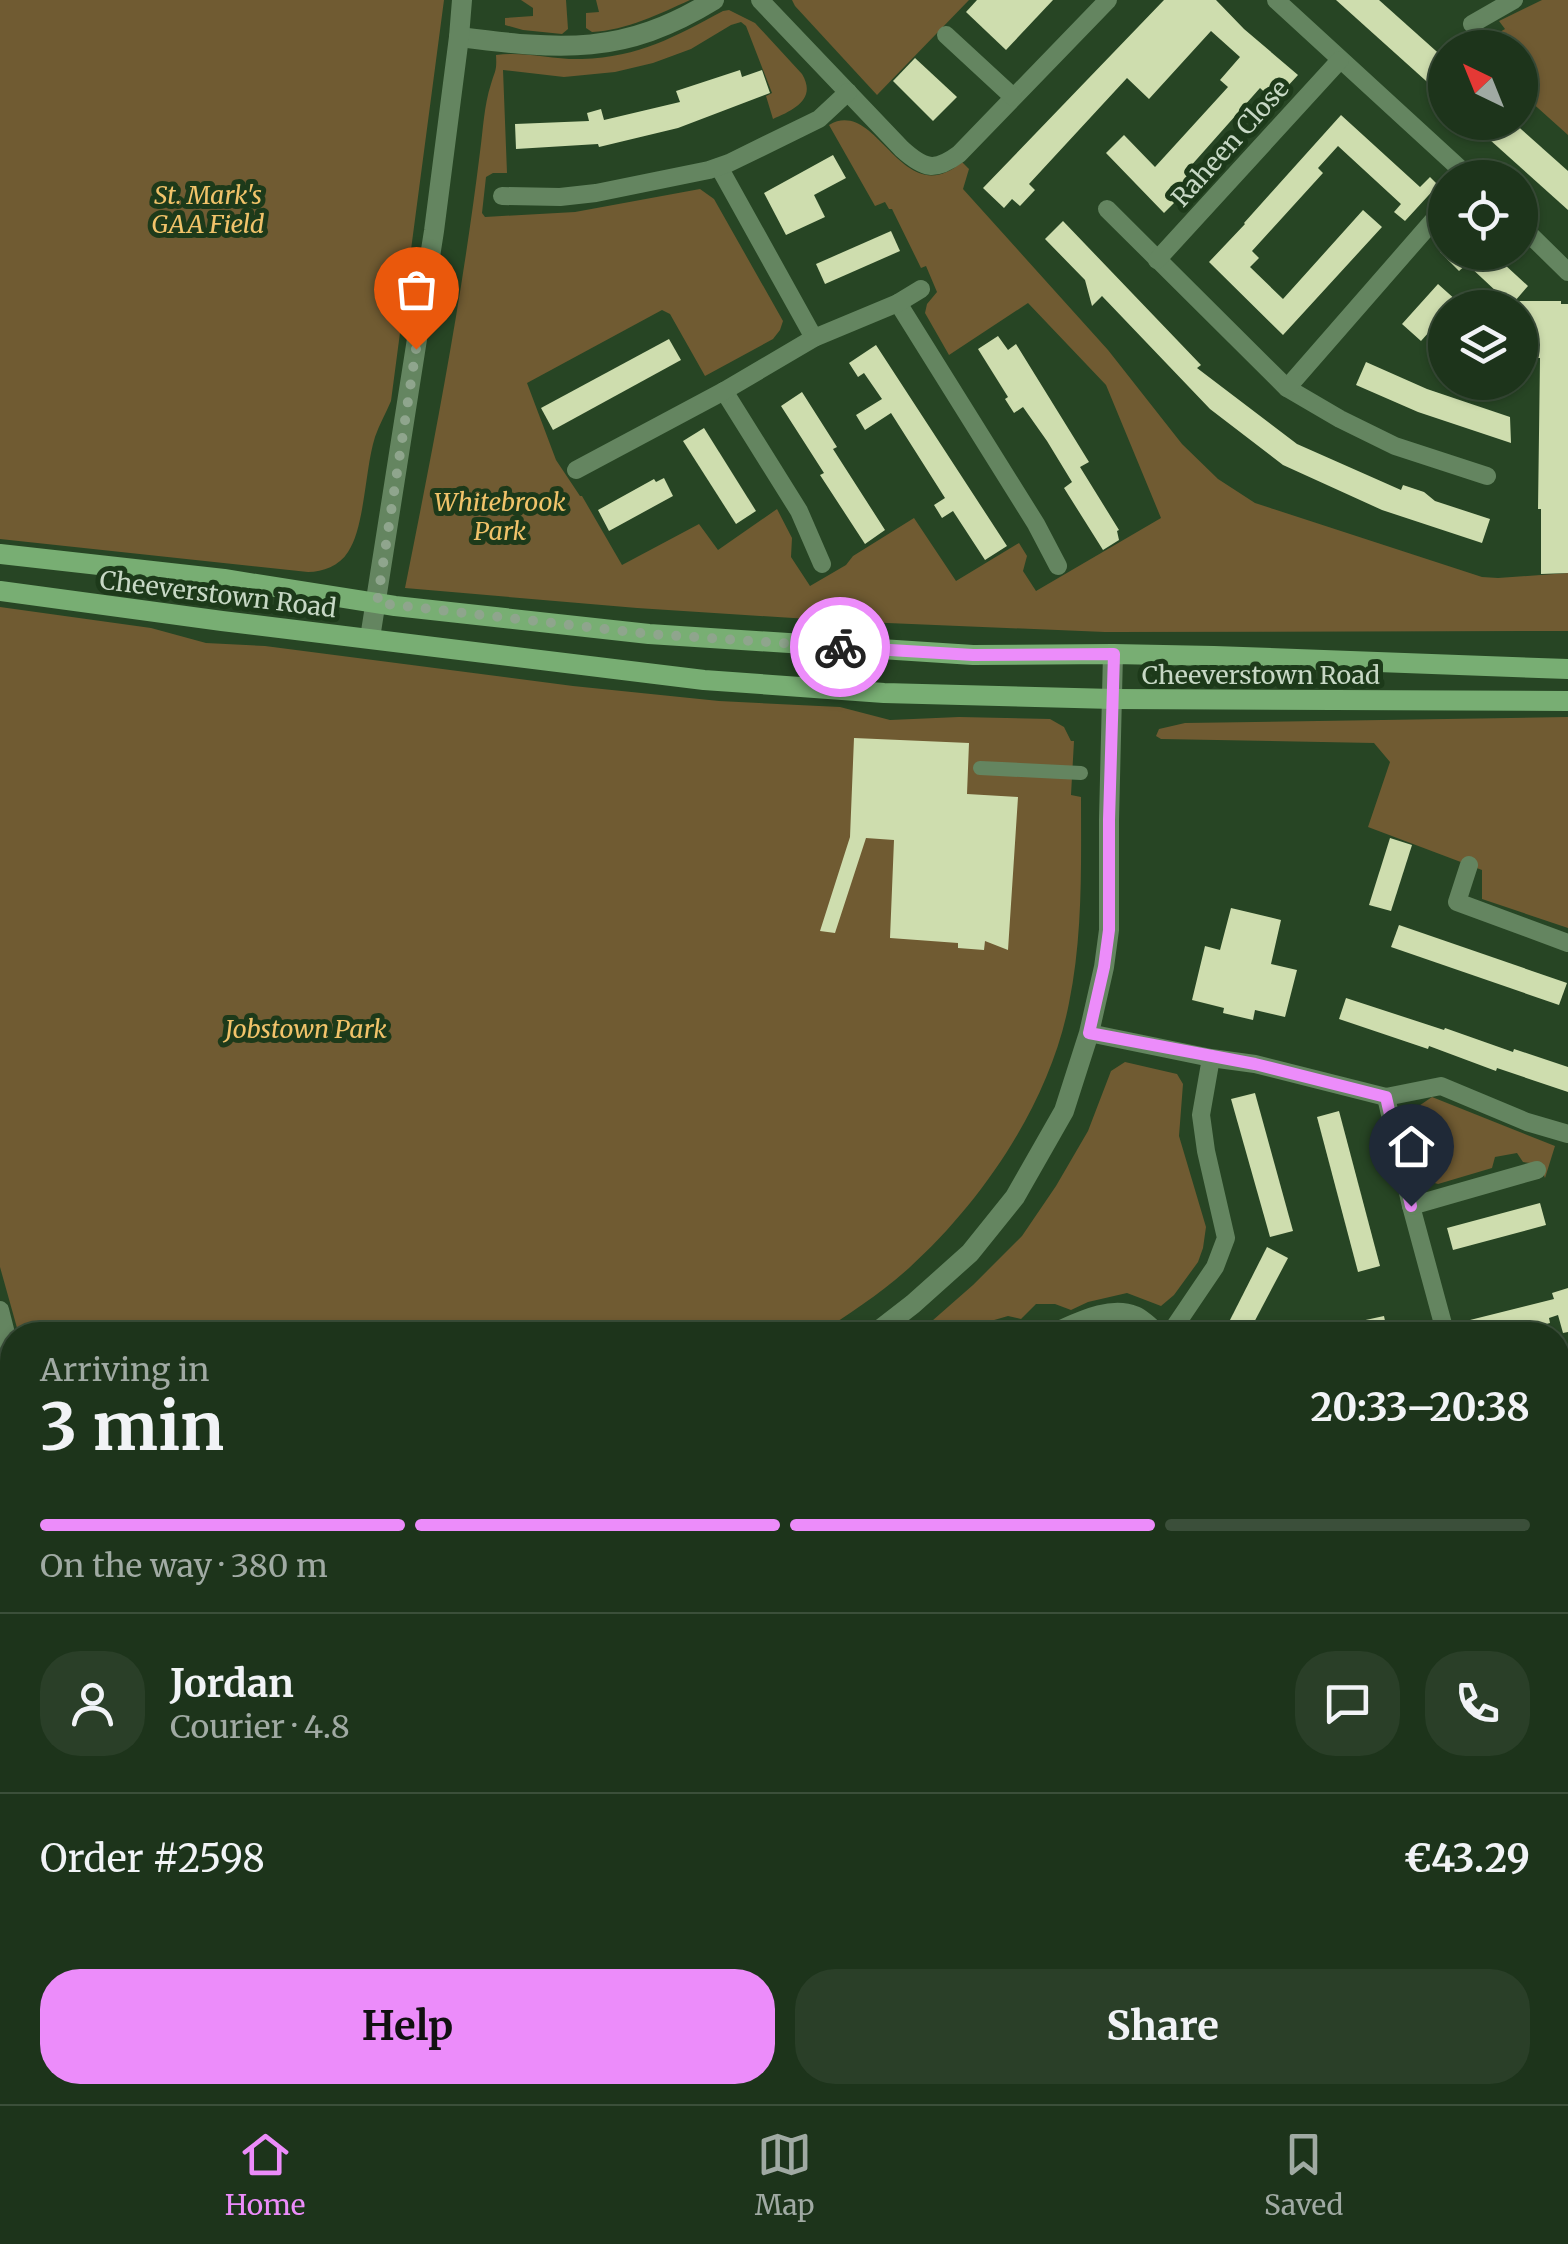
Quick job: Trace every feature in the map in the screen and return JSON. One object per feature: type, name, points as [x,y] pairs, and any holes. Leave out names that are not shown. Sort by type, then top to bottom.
[{"type":"main road","name":"Cheeverstown Road","points":[[0,554],[649,634],[973,655],[1114,654],[1568,668]]},
{"type":"main road","name":"Cheeverstown Road","points":[[0,591],[704,680],[884,693],[1112,699],[1568,701]]},
{"type":"street","points":[[370,638],[434,231],[462,0]]},
{"type":"street","points":[[459,37],[595,46],[654,31],[714,0]]},
{"type":"street","points":[[760,0],[918,163],[931,166],[944,164],[960,154],[1108,0]]},
{"type":"street","points":[[1276,0],[1450,160]]},
{"type":"street","points":[[1472,24],[1514,0]]},
{"type":"street","points":[[946,35],[1013,97]]},
{"type":"street","name":"Raheen Close","points":[[1157,260],[1340,60]]},
{"type":"street","points":[[502,196],[596,193],[719,167],[819,118],[848,92]]},
{"type":"street","points":[[719,167],[814,338]]},
{"type":"street","points":[[1107,209],[1287,388],[1395,446],[1487,476]]},
{"type":"street","points":[[1287,388],[1428,226]]},
{"type":"street","points":[[1538,243],[1568,272]]},
{"type":"street","points":[[576,470],[814,338],[898,303],[922,288]]},
{"type":"street","points":[[898,303],[1036,524],[1058,566]]},
{"type":"street","points":[[724,391],[799,510],[822,564]]},
{"type":"street","points":[[890,1322],[970,1254],[1015,1197],[1064,1111],[1089,1033],[1109,930],[1114,654]]},
{"type":"street","points":[[980,768],[1081,774]]},
{"type":"street","points":[[1469,865],[1456,902],[1568,942]]},
{"type":"street","points":[[1089,1033],[1255,1064],[1386,1097],[1441,1086],[1527,1122],[1568,1134]]},
{"type":"street","points":[[1178,1322],[1216,1267],[1226,1238],[1201,1115],[1211,1058]]},
{"type":"street","points":[[1386,1097],[1442,1322]]},
{"type":"street","points":[[1411,1206],[1538,1170]]},
{"type":"street","points":[[1082,1322],[1119,1312],[1138,1316],[1145,1322]]},
{"type":"green space","name":"St. Mark's GAA Field","points":[[0,0],[444,0],[391,401],[375,437],[354,541],[335,564],[308,572],[0,539]]},
{"type":"green space","points":[[521,0],[566,0],[568,29],[562,34],[505,25],[505,18],[533,16],[533,8]]},
{"type":"green space","points":[[596,0],[690,0],[630,25],[592,32],[586,28],[586,13],[599,12]]},
{"type":"green space","points":[[792,0],[969,0],[877,95]]},
{"type":"green space","points":[[1542,0],[1568,0],[1568,135],[1538,108],[1538,30],[1503,30],[1499,21]]},
{"type":"green space","name":"Whitebrook Park","points":[[729,10],[755,23],[806,83],[801,102],[773,119],[766,96],[772,93],[741,22],[691,49],[615,72],[564,77],[503,70],[507,173],[486,177],[482,213],[485,217],[575,212],[700,189],[714,199],[783,321],[773,339],[705,376],[670,314],[662,310],[527,383],[556,460],[622,565],[699,524],[718,550],[777,509],[792,538],[791,557],[810,586],[914,518],[956,581],[1019,543],[1027,556],[1023,571],[1036,591],[1161,518],[1106,385],[1028,303],[949,355],[925,313],[937,292],[926,266],[921,268],[892,209],[885,202],[875,206],[829,125],[846,120],[862,126],[922,174],[941,174],[962,162],[969,169],[963,189],[1108,350],[1182,444],[1218,479],[1255,503],[1482,577],[1568,573],[1568,631],[1105,632],[840,621],[405,588],[456,316],[496,55],[582,59],[622,54],[656,44]]},
{"type":"green space","name":"Jobstown Park","points":[[0,607],[151,628],[206,643],[265,646],[719,701],[840,707],[890,720],[1050,719],[1064,727],[1074,741],[1071,795],[1081,797],[1079,926],[1069,1003],[1046,1077],[1010,1148],[963,1212],[909,1268],[836,1322],[15,1322],[0,1267]]},
{"type":"green space","points":[[1568,717],[1568,928],[1482,899],[1482,870],[1368,827],[1390,762],[1374,743],[1156,736],[1159,729],[1185,723]]},
{"type":"green space","points":[[1125,1062],[1177,1074],[1183,1084],[1179,1136],[1206,1227],[1198,1262],[1161,1306],[1127,1293],[1071,1310],[1055,1304],[1036,1304],[1021,1319],[1008,1316],[987,1322],[931,1322],[1022,1236],[1088,1131],[1111,1071]]},
{"type":"green space","points":[[1432,1097],[1555,1146],[1545,1178],[1539,1164],[1523,1162],[1517,1153],[1495,1157],[1492,1168],[1438,1184],[1421,1179],[1408,1138],[1407,1114]]},
{"type":"building","points":[[977,0],[1053,0],[1006,50],[966,12]]},
{"type":"building","points":[[1164,0],[1216,0],[1298,75],[1274,101],[1260,88],[1189,168],[1196,176],[1164,213],[1106,153],[1124,135],[1155,167],[1228,87],[1220,80],[1240,57],[1211,31],[1149,99],[1127,78],[1029,184],[1035,190],[1020,206],[1012,199],[1004,208],[983,188]]},
{"type":"building","points":[[1336,0],[1379,0],[1428,44],[1428,83]]},
{"type":"building","points":[[915,58],[957,97],[933,121],[893,81]]},
{"type":"building","points":[[740,70],[742,77],[762,70],[770,93],[678,128],[599,147],[598,144],[516,149],[515,124],[589,121],[587,113],[601,109],[604,120],[680,102],[676,91]]},
{"type":"building","points":[[1341,115],[1420,187],[1428,179],[1428,196],[1405,221],[1394,212],[1401,204],[1338,146],[1318,168],[1323,173],[1252,251],[1259,258],[1250,267],[1283,299],[1363,210],[1382,227],[1283,335],[1209,262]]},
{"type":"building","points":[[1490,140],[1533,140],[1568,171],[1568,210],[1538,183],[1538,160],[1512,160]]},
{"type":"building","points":[[833,155],[846,178],[814,195],[825,217],[786,235],[764,193]]},
{"type":"building","points":[[1063,221],[1201,365],[1197,368],[1297,444],[1401,490],[1403,485],[1424,492],[1435,501],[1490,519],[1482,543],[1382,510],[1283,465],[1210,409],[1102,296],[1092,306],[1085,280],[1045,239]]},
{"type":"building","points":[[891,231],[900,251],[825,284],[816,264]]},
{"type":"building","points":[[1473,270],[1511,270],[1528,286],[1525,290],[1495,290]]},
{"type":"building","points":[[1428,295],[1428,333],[1421,341],[1402,324]]},
{"type":"building","points":[[1538,301],[1568,304],[1568,573],[1541,574]]},
{"type":"building","points":[[998,336],[1008,350],[1016,344],[1089,462],[1080,467],[1119,530],[1119,540],[1103,550],[1064,488],[1072,482],[1047,441],[1023,407],[1014,413],[978,349]]},
{"type":"building","points":[[669,339],[681,360],[553,430],[541,408]]},
{"type":"building","points":[[876,345],[1007,546],[985,560],[953,511],[942,518],[934,505],[945,498],[891,413],[865,430],[856,415],[882,399],[864,373],[858,377],[849,363]]},
{"type":"building","points":[[1366,362],[1428,389],[1428,400],[1460,400],[1510,417],[1511,443],[1418,412],[1356,385]]},
{"type":"building","points":[[802,392],[885,530],[865,544],[781,406]]},
{"type":"building","points":[[704,428],[756,511],[736,524],[683,441]]},
{"type":"building","points":[[664,478],[673,496],[609,531],[598,510],[654,479],[656,482]]},
{"type":"building","points":[[854,738],[969,743],[967,794],[1018,797],[1008,950],[985,941],[984,950],[958,948],[958,943],[890,938],[894,840],[866,838],[835,933],[820,931],[850,837]]},
{"type":"building","points":[[1390,838],[1412,845],[1391,911],[1369,905]]},
{"type":"building","points":[[1231,908],[1281,920],[1271,964],[1297,970],[1285,1017],[1255,1010],[1253,1020],[1192,1000],[1205,946],[1220,950]]},
{"type":"building","points":[[1399,925],[1567,983],[1559,1005],[1391,947]]},
{"type":"building","points":[[1346,998],[1568,1067],[1568,1092],[1339,1019]]},
{"type":"building","points":[[1255,1093],[1293,1231],[1270,1237],[1231,1099]]},
{"type":"building","points":[[1339,1111],[1380,1266],[1358,1272],[1317,1117]]},
{"type":"building","points":[[1540,1203],[1546,1225],[1453,1250],[1447,1228]]},
{"type":"building","points":[[1267,1247],[1288,1258],[1254,1322],[1230,1320]]},
{"type":"building","points":[[1568,1288],[1568,1322],[1560,1322],[1558,1315],[1549,1318],[1550,1322],[1466,1322],[1554,1299],[1552,1293]]},
{"type":"building","points":[[1384,1316],[1385,1322],[1356,1322]]},
{"type":"way so far","points":[[416,349],[377,603],[649,634],[840,647]]},
{"type":"route","points":[[840,647],[973,655],[1114,654],[1109,930],[1089,1033],[1255,1064],[1386,1097],[1411,1206]]}]
